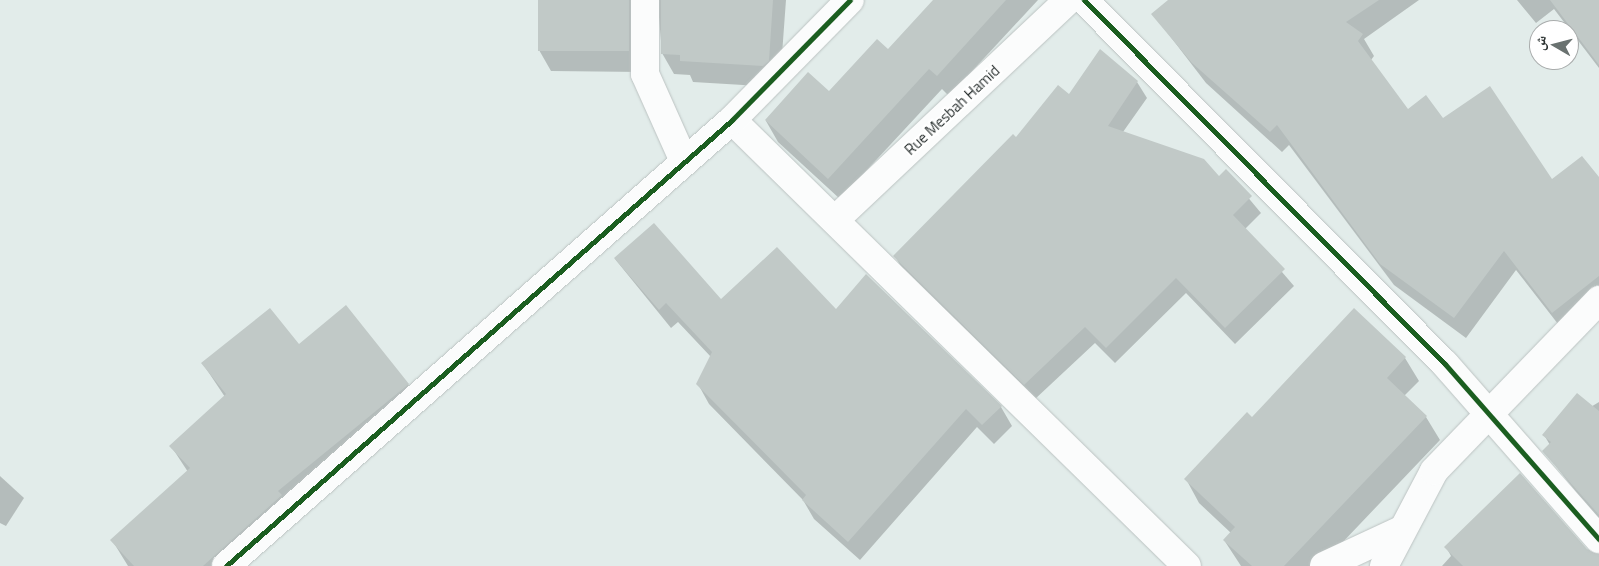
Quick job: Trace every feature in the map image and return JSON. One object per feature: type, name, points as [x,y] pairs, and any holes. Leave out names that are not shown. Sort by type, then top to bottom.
[{"type":"street","points":[[645,0],[645,74],[684,161]]},
{"type":"street","points":[[226,566],[732,120],[850,0]]},
{"type":"street","name":"Rue Mesbah Hamid","points":[[836,219],[1068,0]]},
{"type":"street","points":[[1084,0],[1489,411],[1599,538]]},
{"type":"street","points":[[732,120],[836,219],[1187,566]]},
{"type":"street","points":[[1384,566],[1399,531],[1434,471],[1489,411],[1599,300]]},
{"type":"street","points":[[1324,566],[1399,531]]},
{"type":"building","points":[[538,0],[629,0],[629,51],[538,51]]},
{"type":"building","points":[[661,0],[773,0],[769,61],[763,66],[680,61],[680,55],[661,54]]},
{"type":"building","points":[[933,0],[1006,0],[937,76],[929,69],[828,179],[765,120],[808,72],[829,91],[877,39],[888,49]]},
{"type":"building","points":[[1168,0],[1379,0],[1346,22],[1363,34],[1358,41],[1408,109],[1426,95],[1443,118],[1490,86],[1552,179],[1582,156],[1599,177],[1599,276],[1552,313],[1504,251],[1454,318],[1380,264],[1277,125],[1270,132],[1192,63],[1151,14]]},
{"type":"building","points":[[1550,0],[1599,0],[1599,65],[1579,38],[1579,20],[1565,20]]},
{"type":"building","points":[[1100,49],[1138,81],[1108,126],[1204,159],[1219,176],[1226,169],[1252,196],[1233,215],[1285,269],[1225,328],[1176,278],[1106,348],[1085,327],[1024,385],[893,256],[1013,134],[1016,137],[1058,85],[1069,94]]},
{"type":"building","points":[[654,223],[721,299],[777,247],[836,309],[866,274],[1002,406],[982,425],[966,409],[848,542],[802,500],[806,495],[696,384],[712,352],[666,303],[659,310],[614,258]]},
{"type":"building","points":[[346,305],[409,384],[278,491],[282,495],[203,566],[134,566],[110,540],[190,468],[169,446],[226,394],[201,363],[270,308],[299,344]]},
{"type":"building","points":[[1354,308],[1406,357],[1387,378],[1427,416],[1284,566],[1252,566],[1223,540],[1235,527],[1184,479],[1247,412],[1252,417]]},
{"type":"building","points":[[1577,393],[1599,411],[1599,515],[1542,451],[1551,442],[1542,435]]},
{"type":"building","points":[[1520,473],[1587,549],[1599,554],[1599,566],[1463,566],[1444,547]]},
{"type":"cycle path","points":[[226,566],[732,120],[850,0]]},
{"type":"cycle path","points":[[1084,0],[1445,364],[1599,539]]}]
